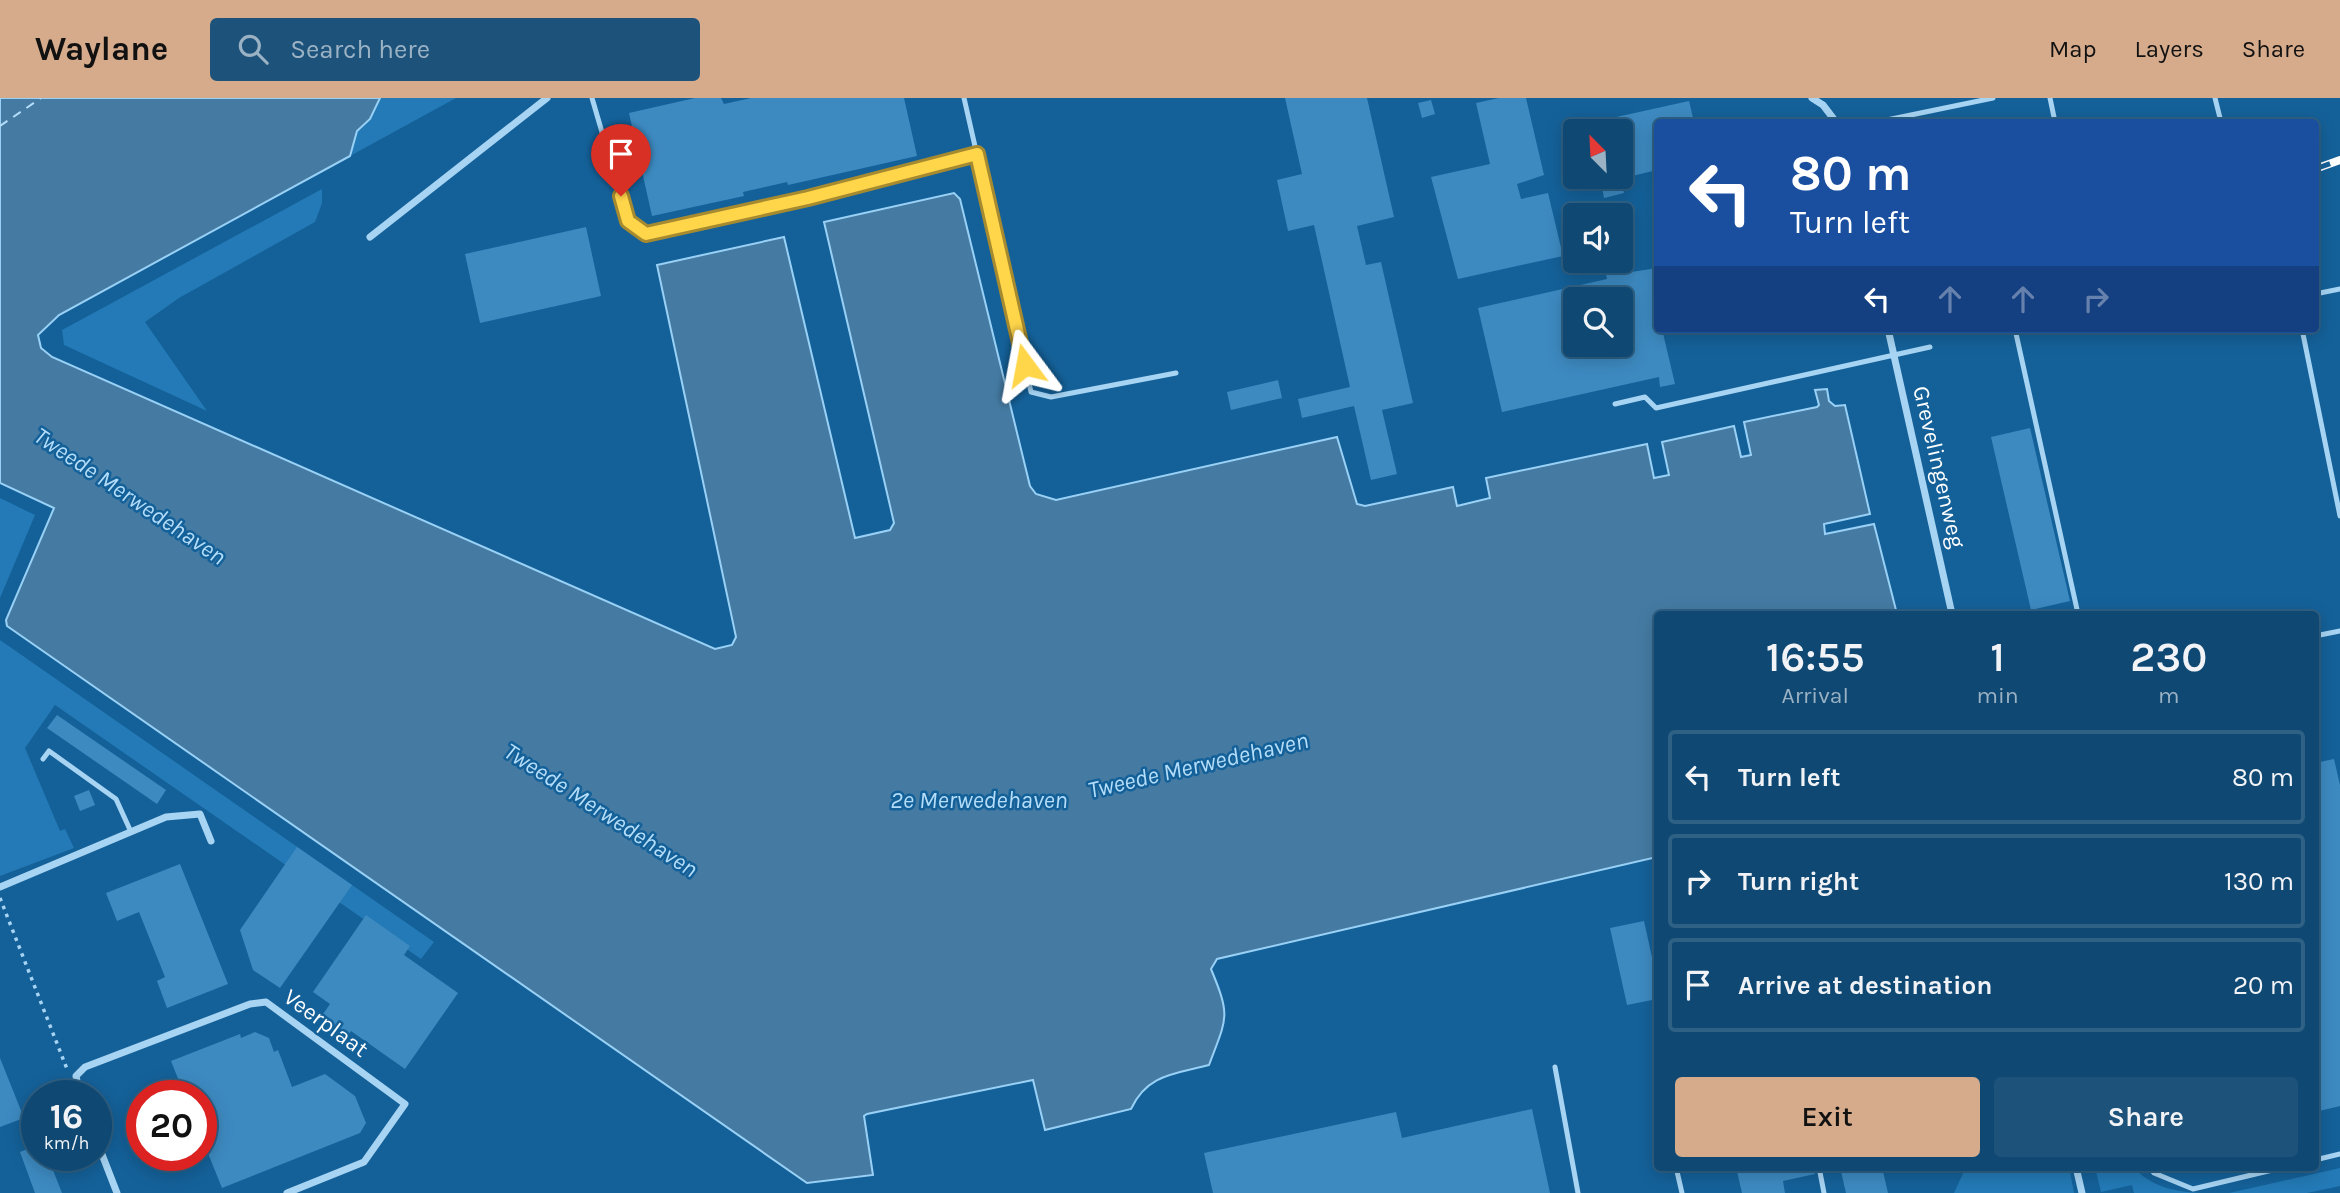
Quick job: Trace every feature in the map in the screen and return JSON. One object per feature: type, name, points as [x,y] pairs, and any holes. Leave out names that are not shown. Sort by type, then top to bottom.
[{"type":"street","points":[[370,237],[547,98]]},
{"type":"street","points":[[1812,98],[1834,119]]},
{"type":"street","name":"Grevelingenweg","points":[[1889,333],[1951,611]]},
{"type":"street","points":[[0,887],[166,817],[200,814],[211,841]]},
{"type":"street","name":"Veerplaat","points":[[76,1076],[85,1067],[97,1062],[250,1004],[266,1002],[405,1104],[364,1162],[287,1193]]},
{"type":"street","points":[[76,1076],[77,1080]]},
{"type":"street","points":[[108,1171],[117,1193]]},
{"type":"street","points":[[2078,1171],[2082,1193]]},
{"type":"lane","points":[[592,98],[628,221],[646,234],[808,198],[977,154]]},
{"type":"lane","points":[[964,98],[1031,392],[1051,397],[1176,373]]},
{"type":"lane","points":[[1892,119],[1993,98]]},
{"type":"lane","points":[[2050,98],[2054,119]]},
{"type":"lane","points":[[2215,98],[2220,119]]},
{"type":"lane","points":[[2319,294],[2340,289]]},
{"type":"lane","points":[[2016,333],[2077,611]]},
{"type":"lane","points":[[2303,333],[2340,516]]},
{"type":"lane","points":[[1615,404],[1645,397],[1656,408],[1930,346]]},
{"type":"lane","points":[[2319,635],[2340,631]]},
{"type":"lane","points":[[43,759],[49,751],[116,799],[131,832]]},
{"type":"lane","points":[[1555,1067],[1578,1193]]},
{"type":"lane","points":[[2319,1159],[2340,1154]]},
{"type":"lane","points":[[1677,1171],[1682,1193]]},
{"type":"lane","points":[[1820,1171],[1824,1193]]},
{"type":"lane","points":[[2153,1171],[2193,1189],[2268,1171]]},
{"type":"path","points":[[0,898],[66,1069],[76,1076]]},
{"type":"shaded area","points":[[380,98],[456,98],[350,156],[357,131],[370,119]]},
{"type":"shaded area","points":[[322,189],[322,203],[315,222],[179,298],[145,322],[207,411],[64,345],[62,330]]},
{"type":"shaded area","points":[[0,498],[35,515],[0,598]]},
{"type":"shaded area","points":[[0,640],[434,942],[421,959],[55,705],[25,748],[60,831],[65,829],[74,848],[0,876]]},
{"type":"shaded area","points":[[2340,1168],[2340,1186],[2307,1193],[2229,1193]]},
{"type":"shaded area","points":[[1964,1171],[2070,1171],[2074,1193],[1954,1193]]},
{"type":"shaded area","points":[[2096,1171],[2137,1171],[2164,1187],[2201,1193],[2134,1193],[2132,1185],[2101,1192]]},
{"type":"water","name":"2e Merwedehaven","points":[[0,98],[380,98],[370,119],[357,131],[350,156],[59,315],[38,335],[41,348],[52,357],[715,649],[732,645],[736,637],[657,265],[784,237],[855,538],[890,530],[894,523],[824,222],[954,193],[960,199],[1030,486],[1036,494],[1056,500],[1337,437],[1357,504],[1365,506],[1453,487],[1457,506],[1490,498],[1486,478],[1647,444],[1654,478],[1669,475],[1662,442],[1734,426],[1741,457],[1751,455],[1744,422],[1817,407],[1819,405],[1815,390],[1827,389],[1829,401],[1835,406],[1845,405],[1870,514],[1824,524],[1825,534],[1874,524],[1896,611],[1654,611],[1654,858],[1217,959],[1211,969],[1222,998],[1224,1017],[1209,1065],[1163,1077],[1154,1082],[1138,1097],[1131,1109],[1045,1130],[1033,1080],[867,1114],[864,1116],[873,1175],[807,1183],[7,626],[6,620],[54,508],[0,483]]},
{"type":"building","points":[[695,98],[721,98],[724,104],[751,98],[904,98],[917,156],[788,185],[787,182],[743,192],[744,196],[652,216],[629,113]]},
{"type":"building","points":[[1285,98],[1367,98],[1394,217],[1357,226],[1366,265],[1381,262],[1413,403],[1382,410],[1397,474],[1371,480],[1354,406],[1302,418],[1298,399],[1350,387],[1314,225],[1288,231],[1277,180],[1302,174]]},
{"type":"building","points":[[1499,98],[1526,98],[1544,175],[1517,184],[1521,199],[1548,193],[1563,256],[1458,279],[1431,177],[1490,164],[1476,103]]},
{"type":"building","points":[[1431,100],[1435,114],[1422,118],[1418,103]]},
{"type":"building","points":[[1689,101],[1693,119],[1654,119],[1654,171],[1633,176],[1633,119],[1612,119]]},
{"type":"building","points":[[1602,189],[1623,189],[1624,193],[1604,198]]},
{"type":"building","points":[[586,227],[601,296],[480,323],[465,254]]},
{"type":"building","points":[[1654,268],[1654,333],[1663,333],[1675,384],[1660,387],[1659,377],[1502,412],[1478,308],[1563,289],[1563,357],[1633,357],[1633,287],[1571,287],[1607,279],[1606,273],[1633,273]]},
{"type":"building","points":[[1278,380],[1282,398],[1231,410],[1227,392]]},
{"type":"building","points":[[2030,428],[2070,601],[2031,610],[1991,437]]},
{"type":"building","points":[[57,715],[166,790],[157,804],[47,728]]},
{"type":"building","points":[[2334,759],[2340,785],[2340,1106],[2319,1111],[2319,762]]},
{"type":"building","points":[[89,790],[95,805],[80,811],[74,796]]},
{"type":"building","points":[[297,847],[352,885],[280,988],[253,970],[240,930]]},
{"type":"building","points":[[180,864],[228,984],[167,1008],[157,981],[165,977],[139,912],[117,921],[106,893]]},
{"type":"building","points":[[366,915],[410,946],[404,955],[458,993],[405,1069],[351,1031],[348,1035],[321,1017],[330,1004],[313,992]]},
{"type":"building","points":[[1644,921],[1654,966],[1654,1000],[1627,1005],[1610,928]]},
{"type":"building","points":[[255,1032],[269,1038],[274,1052],[278,1050],[292,1087],[325,1074],[355,1096],[366,1123],[360,1133],[222,1188],[215,1171],[217,1080],[179,1080],[171,1061],[240,1034],[241,1038]]},
{"type":"building","points":[[0,1058],[21,1110],[21,1119],[0,1127]]},
{"type":"building","points":[[1532,1109],[1550,1193],[1213,1193],[1204,1153],[1396,1112],[1402,1138]]},
{"type":"building","points":[[27,1171],[53,1171],[62,1193],[35,1193]]},
{"type":"building","points":[[1737,1171],[1815,1171],[1815,1174],[1783,1181],[1785,1193],[1742,1193]]},
{"type":"building","points":[[1841,1171],[1883,1171],[1888,1193],[1846,1193]]},
{"type":"ferry route","points":[[0,126],[41,98]]},
{"type":"railway","points":[[2319,168],[2340,160]]},
{"type":"route","points":[[621,196],[628,221],[646,234],[808,198],[977,154],[1025,365]]},
{"type":"water label","name":"Tweede Merwedehaven","points":[[130,496]]},
{"type":"water label","name":"Tweede Merwedehaven","points":[[1198,765]]},
{"type":"water label","name":"Tweede Merwedehaven","points":[[601,810]]}]
